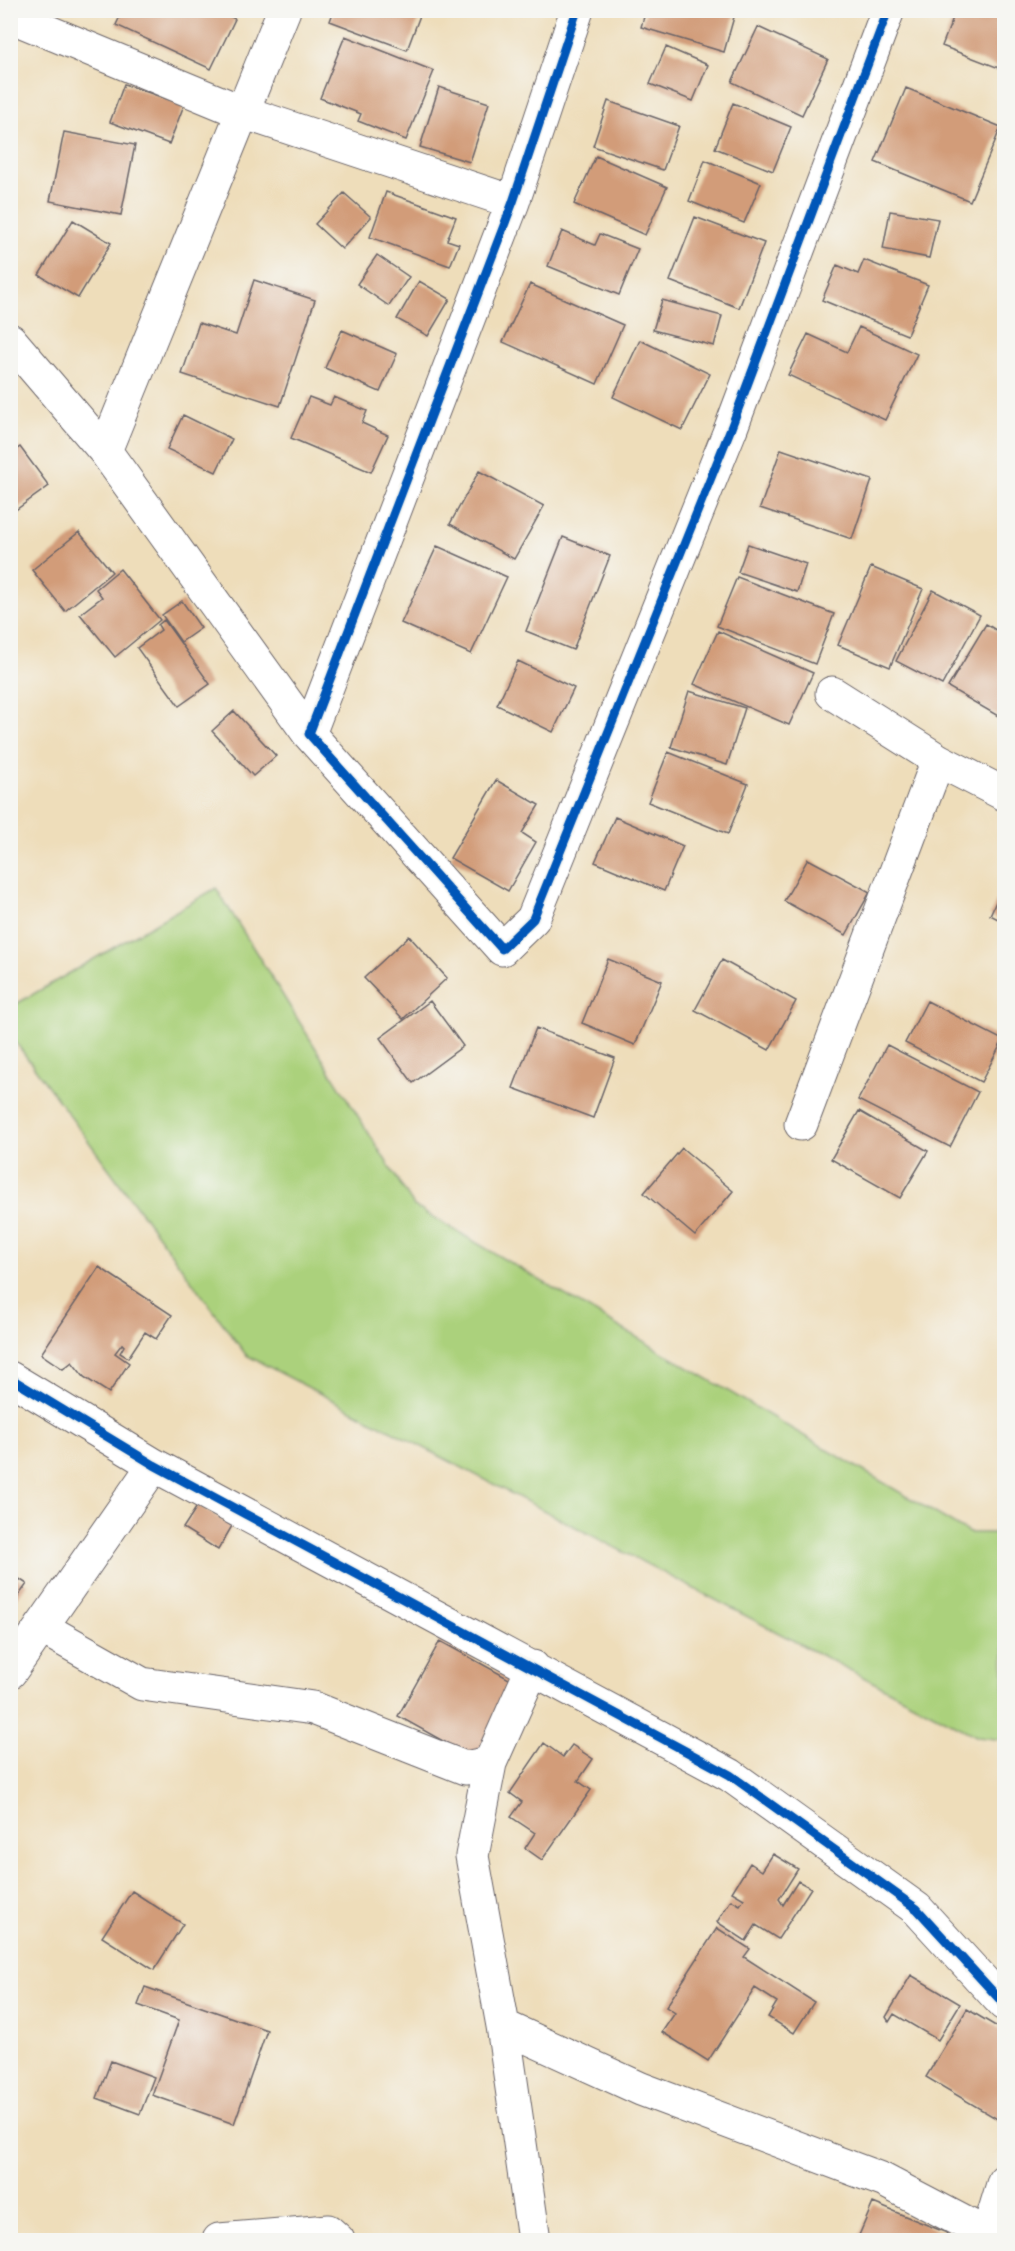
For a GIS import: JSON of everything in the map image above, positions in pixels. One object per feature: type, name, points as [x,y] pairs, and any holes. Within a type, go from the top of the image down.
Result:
[{"type":"street","points":[[105,451],[284,10]]},
{"type":"street","points":[[309,734],[513,202],[578,10]]},
{"type":"street","points":[[10,340],[105,451],[309,734],[502,949],[533,919],[730,428],[888,10]]},
{"type":"street","points":[[10,16],[242,112],[513,202]]},
{"type":"street","points":[[832,693],[938,760],[1005,794]]},
{"type":"street","points":[[801,1124],[938,760]]},
{"type":"street","points":[[10,1378],[154,1465],[533,1667],[739,1781],[917,1909],[1005,2004]]},
{"type":"street","points":[[10,1672],[154,1465]]},
{"type":"street","points":[[41,1627],[142,1684],[313,1708],[465,1768],[490,1763]]},
{"type":"street","points":[[533,1667],[490,1763],[472,1856],[503,2026],[534,2241]]},
{"type":"street","points":[[503,2026],[641,2089],[883,2180],[987,2238],[1005,2181]]},
{"type":"street","points":[[219,2241],[328,2231],[338,2241]]},
{"type":"green space","points":[[216,888],[414,1206],[969,1533],[1004,1533],[1004,1740],[978,1737],[246,1355],[11,1036],[11,1007]]},
{"type":"building","points":[[123,10],[217,10],[235,19],[211,69],[116,25]]},
{"type":"building","points":[[334,10],[422,10],[407,50],[330,21]]},
{"type":"building","points":[[646,10],[736,10],[724,52],[641,27]]},
{"type":"building","points":[[956,10],[1004,10],[1004,70],[942,46]]},
{"type":"building","points":[[758,27],[828,59],[802,115],[732,82]]},
{"type":"building","points":[[345,36],[434,71],[406,140],[358,121],[361,114],[320,98]]},
{"type":"building","points":[[666,47],[708,65],[693,101],[650,84]]},
{"type":"building","points":[[124,84],[184,105],[169,144],[110,122]]},
{"type":"building","points":[[439,87],[489,103],[470,162],[420,147]]},
{"type":"building","points":[[906,88],[1001,127],[970,201],[875,162]]},
{"type":"building","points":[[608,101],[679,126],[663,170],[593,146]]},
{"type":"building","points":[[733,103],[791,127],[773,171],[715,148]]},
{"type":"building","points":[[64,132],[135,145],[121,215],[50,201]]},
{"type":"building","points":[[596,156],[667,187],[645,235],[574,204]]},
{"type":"building","points":[[705,160],[761,183],[744,223],[689,201]]},
{"type":"building","points":[[386,192],[456,217],[447,240],[459,244],[450,266],[370,237]]},
{"type":"building","points":[[344,193],[371,217],[342,249],[315,224]]},
{"type":"building","points":[[890,211],[938,219],[929,258],[883,249]]},
{"type":"building","points":[[695,217],[764,243],[739,308],[670,281]]},
{"type":"building","points":[[73,220],[111,243],[78,298],[39,275]]},
{"type":"building","points":[[562,231],[595,245],[600,234],[638,249],[619,295],[548,266]]},
{"type":"building","points":[[377,255],[409,277],[389,306],[357,284]]},
{"type":"building","points":[[864,260],[928,285],[907,335],[822,300],[837,265],[858,274]]},
{"type":"building","points":[[254,280],[315,300],[280,406],[182,374],[199,323],[236,335]]},
{"type":"building","points":[[419,281],[450,299],[428,336],[397,319]]},
{"type":"building","points":[[530,284],[623,325],[597,384],[503,342]]},
{"type":"building","points":[[662,300],[722,316],[714,346],[653,330]]},
{"type":"building","points":[[859,327],[917,354],[885,420],[788,375],[808,334],[847,352]]},
{"type":"building","points":[[342,330],[397,354],[380,392],[325,368]]},
{"type":"building","points":[[640,340],[710,374],[682,430],[613,397]]},
{"type":"building","points":[[309,397],[330,405],[334,397],[367,411],[362,423],[388,435],[371,472],[291,438]]},
{"type":"building","points":[[183,415],[232,439],[216,472],[167,449]]},
{"type":"building","points":[[20,447],[49,486],[10,514],[10,454]]},
{"type":"building","points":[[781,449],[872,480],[852,539],[760,508]]},
{"type":"building","points":[[479,471],[544,506],[514,559],[450,524]]},
{"type":"building","points":[[79,532],[112,572],[65,611],[32,570]]},
{"type":"building","points":[[563,537],[610,556],[573,650],[526,631]]},
{"type":"building","points":[[748,544],[806,564],[797,592],[738,572]]},
{"type":"building","points":[[437,546],[507,577],[471,654],[401,623]]},
{"type":"building","points":[[871,567],[923,589],[890,667],[838,645]]},
{"type":"building","points":[[120,569],[160,620],[115,657],[80,614],[102,597],[96,589]]},
{"type":"building","points":[[737,577],[834,614],[815,664],[717,626]]},
{"type":"building","points":[[933,590],[980,615],[942,685],[896,661]]},
{"type":"building","points":[[182,601],[201,628],[181,642],[162,615]]},
{"type":"building","points":[[164,620],[210,684],[179,706],[137,648],[161,630],[158,625]]},
{"type":"building","points":[[986,624],[1004,635],[1004,705],[998,716],[948,687]]},
{"type":"building","points":[[718,631],[813,673],[789,725],[694,684]]},
{"type":"building","points":[[518,661],[574,688],[553,732],[497,705]]},
{"type":"building","points":[[689,691],[745,708],[727,765],[671,747]]},
{"type":"building","points":[[234,711],[276,756],[253,776],[212,731]]},
{"type":"building","points":[[668,752],[748,784],[728,834],[648,802]]},
{"type":"building","points":[[496,780],[539,805],[522,833],[536,842],[508,891],[450,858]]},
{"type":"building","points":[[615,817],[683,846],[664,891],[595,862]]},
{"type":"building","points":[[808,859],[870,892],[846,935],[784,901]]},
{"type":"building","points":[[1004,884],[1004,922],[990,915]]},
{"type":"building","points":[[409,936],[447,978],[403,1019],[364,978]]},
{"type":"building","points":[[608,959],[662,981],[635,1045],[582,1023]]},
{"type":"building","points":[[722,960],[796,1001],[769,1050],[695,1010]]},
{"type":"building","points":[[430,1001],[463,1046],[413,1083],[380,1038]]},
{"type":"building","points":[[927,1001],[1003,1040],[981,1082],[905,1043]]},
{"type":"building","points":[[536,1028],[615,1058],[593,1118],[513,1088]]},
{"type":"building","points":[[887,1045],[978,1092],[950,1147],[858,1100]]},
{"type":"building","points":[[859,1111],[928,1151],[900,1198],[831,1159]]},
{"type":"building","points":[[682,1148],[733,1191],[695,1236],[644,1193]]},
{"type":"building","points":[[99,1267],[172,1315],[156,1339],[145,1332],[128,1358],[120,1353],[124,1346],[122,1344],[115,1353],[129,1363],[109,1393],[84,1377],[72,1362],[63,1369],[41,1354]]},
{"type":"building","points":[[198,1505],[232,1526],[218,1550],[183,1528]]},
{"type":"building","points":[[10,1573],[27,1584],[10,1608]]},
{"type":"building","points":[[440,1641],[520,1685],[477,1760],[398,1716]]},
{"type":"building","points":[[544,1743],[563,1757],[572,1745],[593,1759],[578,1781],[591,1790],[542,1860],[525,1848],[535,1833],[511,1817],[522,1802],[510,1793]]},
{"type":"building","points":[[773,1854],[798,1869],[779,1899],[783,1905],[798,1881],[811,1888],[778,1939],[756,1925],[746,1941],[717,1922],[731,1900],[740,1905],[744,1899],[732,1892],[750,1863],[762,1871]]},
{"type":"building","points":[[132,1891],[183,1924],[154,1970],[102,1937]]},
{"type":"building","points":[[717,1928],[750,1949],[744,1957],[814,2002],[794,2033],[768,2017],[777,2002],[755,1988],[708,2061],[662,2032],[675,2013],[666,2007]]},
{"type":"building","points":[[911,1975],[960,2004],[938,2040],[894,2014],[889,2022],[886,2017]]},
{"type":"building","points":[[145,1987],[267,2030],[234,2124],[152,2095],[179,2020],[138,2005]]},
{"type":"building","points":[[967,2009],[1004,2031],[1004,2123],[926,2077]]},
{"type":"building","points":[[111,2061],[154,2077],[140,2114],[97,2098]]},
{"type":"building","points":[[873,2203],[947,2233],[944,2240],[857,2240]]},
{"type":"cycle path","points":[[577,10],[513,202],[309,734],[502,949],[533,919],[731,428],[888,10]]},
{"type":"cycle path","points":[[10,1378],[154,1465],[730,1775],[917,1909],[1004,2004]]}]
